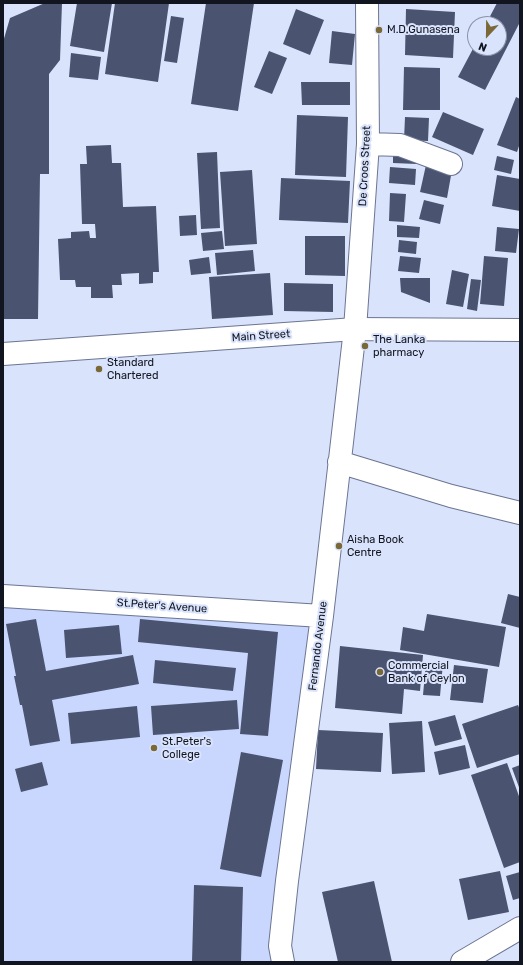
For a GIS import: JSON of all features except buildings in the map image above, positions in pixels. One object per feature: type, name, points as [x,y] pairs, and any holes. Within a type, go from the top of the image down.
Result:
[{"type":"street","name":"De Croos Street","points":[[355,329],[368,144],[367,3]]},
{"type":"street","points":[[368,144],[400,146],[451,164]]},
{"type":"street","name":"Main Street","points":[[3,354],[355,329],[520,330]]},
{"type":"street","name":"Fernando Avenue","points":[[283,962],[280,946],[287,881],[322,616],[355,329]]},
{"type":"street","points":[[339,462],[451,496],[520,513]]},
{"type":"street","name":"St.Peter's Avenue","points":[[3,596],[322,616]]},
{"type":"street","points":[[462,962],[520,928]]},
{"type":"shaded area","name":"St.Peter's College","points":[[3,596],[322,616],[283,962],[3,962]]},
{"type":"place","name":"M.D.Gunasena","points":[[379,30]]},
{"type":"place","name":"The Lanka pharmacy","points":[[365,346]]},
{"type":"place","name":"Standard Chartered","points":[[99,369]]},
{"type":"place","name":"Aisha Book Centre","points":[[339,546]]},
{"type":"place","name":"Commercial Bank of Ceylon","points":[[380,672]]},
{"type":"place","name":"St.Peter's College","points":[[154,748]]}]
